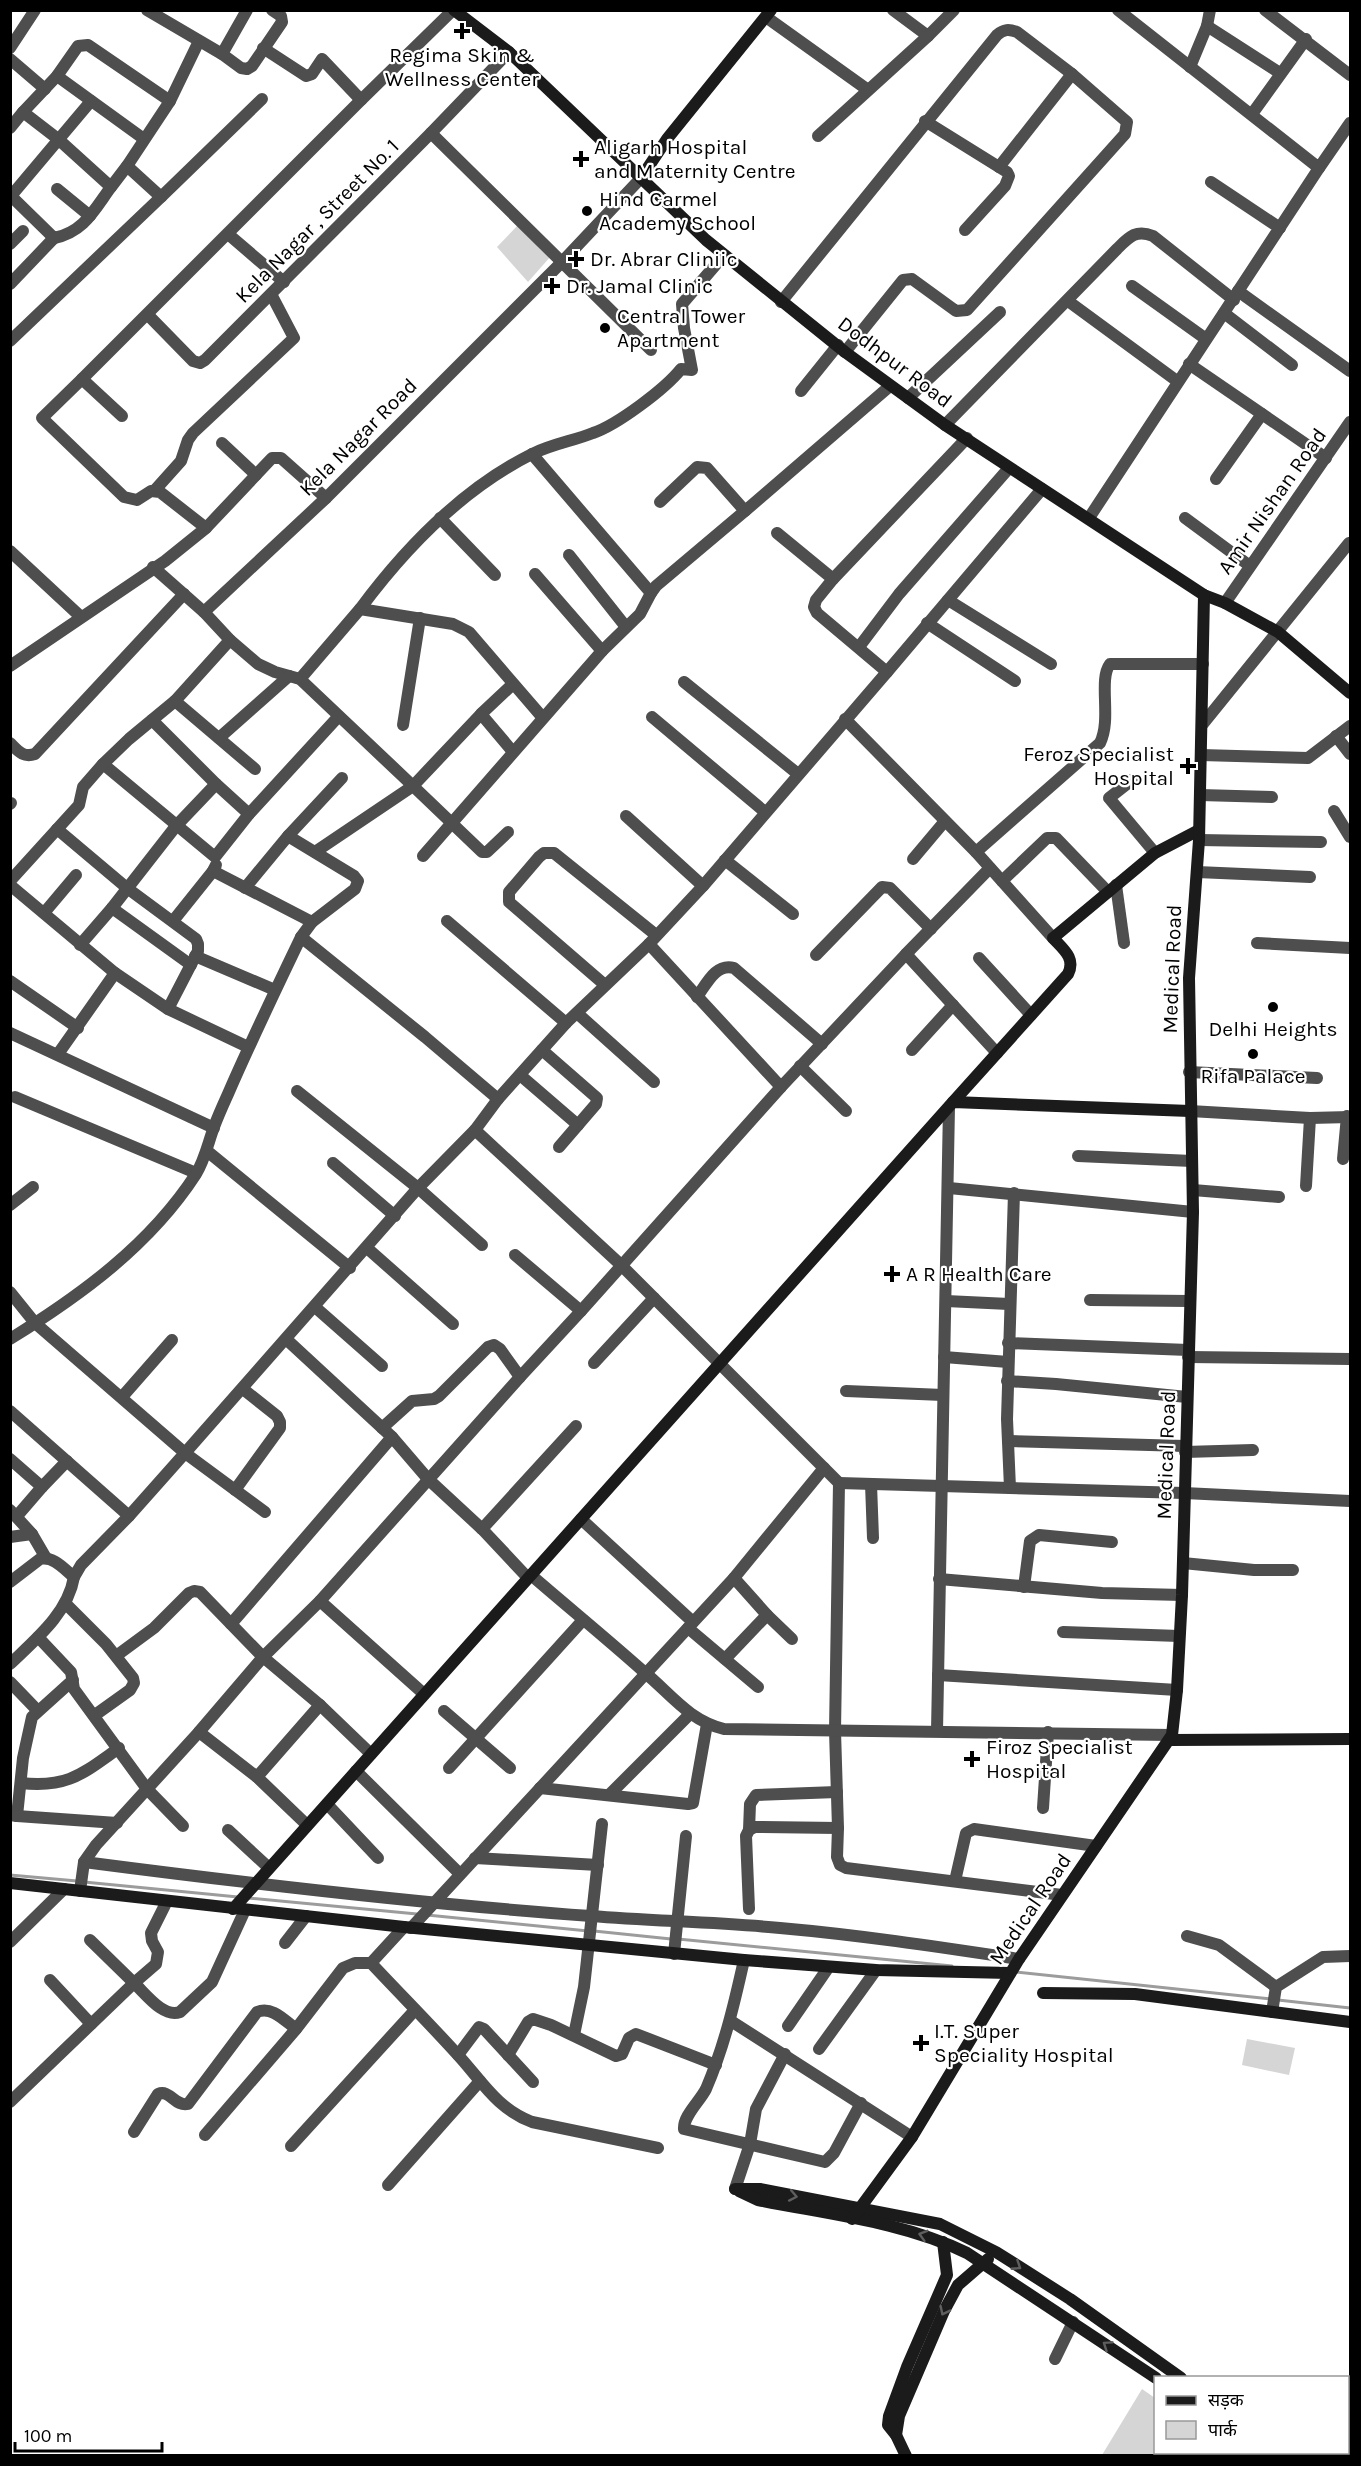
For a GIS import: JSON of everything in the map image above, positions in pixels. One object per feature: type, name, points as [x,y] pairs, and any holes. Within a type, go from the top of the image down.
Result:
[{"type":"street","points":[[10,48],[35,10]]},
{"type":"street","points":[[147,10],[222,54],[241,68],[247,69],[283,19],[272,10]]},
{"type":"street","points":[[222,54],[247,10]]},
{"type":"street","points":[[271,294],[294,338],[194,433],[188,440],[181,460],[155,490],[137,500],[124,497],[42,418],[148,315],[361,99],[454,10]]},
{"type":"street","name":"Dodhpur Road","points":[[454,10],[509,52],[724,255],[890,386],[1009,468],[1204,595],[1225,603],[1278,633],[1350,693]]},
{"type":"street","points":[[893,10],[928,36]]},
{"type":"street","points":[[818,136],[954,10]]},
{"type":"street","points":[[1118,10],[1319,168]]},
{"type":"street","points":[[1190,67],[1207,26],[1210,10]]},
{"type":"street","points":[[1265,10],[1306,39],[1350,75]]},
{"type":"street","points":[[641,178],[667,139],[768,14],[868,90]]},
{"type":"street","points":[[1207,26],[1281,73]]},
{"type":"street","points":[[781,302],[925,121],[1003,30],[1009,29],[1017,32],[1072,74],[1127,122],[1125,134],[967,310],[956,311],[912,279],[903,280],[801,391]]},
{"type":"street","points":[[1252,114],[1306,39]]},
{"type":"street","points":[[10,284],[54,238],[69,235],[90,216],[127,166],[170,101],[199,40]]},
{"type":"street","points":[[10,128],[57,76],[78,46],[88,45],[170,101]]},
{"type":"street","points":[[263,48],[306,76],[312,74],[322,59],[361,99]]},
{"type":"street","name":"Kela Nagar , Street No. 1","points":[[148,315],[193,360],[200,363],[205,360],[431,134],[509,52]]},
{"type":"street","points":[[10,59],[45,89]]},
{"type":"street","points":[[999,167],[1072,74]]},
{"type":"street","points":[[57,76],[144,139]]},
{"type":"street","points":[[10,341],[262,99]]},
{"type":"street","points":[[54,238],[11,195],[91,101]]},
{"type":"street","points":[[23,112],[58,139],[111,187]]},
{"type":"street","points":[[925,121],[999,167],[1009,176],[1005,186],[965,230]]},
{"type":"street","points":[[1089,518],[1177,381],[1350,123]]},
{"type":"street","points":[[431,134],[651,350]]},
{"type":"street","points":[[127,166],[161,197]]},
{"type":"street","name":"Kela Nagar Road","points":[[204,612],[326,498],[561,263],[641,178]]},
{"type":"street","points":[[1211,182],[1280,228]]},
{"type":"street","points":[[57,189],[90,216]]},
{"type":"street","points":[[10,244],[23,231]]},
{"type":"street","points":[[945,425],[1117,249],[1132,235],[1139,232],[1153,236],[1236,296],[1350,371]]},
{"type":"street","points":[[228,234],[284,282]]},
{"type":"street","points":[[219,738],[295,677],[360,609],[389,569],[440,518],[491,480],[532,454],[594,433],[617,421],[673,379],[681,369],[692,370],[682,304],[724,255]]},
{"type":"street","points":[[1132,286],[1206,339]]},
{"type":"street","points":[[1068,301],[1177,381]]},
{"type":"street","points":[[908,398],[1000,312]]},
{"type":"street","points":[[1224,313],[1292,365]]},
{"type":"street","points":[[1189,364],[1326,458]]},
{"type":"street","points":[[82,379],[123,416]]},
{"type":"street","points":[[423,856],[602,651],[640,614],[651,593],[890,386]]},
{"type":"street","points":[[1216,479],[1262,414]]},
{"type":"street","name":"Amir Nishan Road","points":[[1225,603],[1350,422]]},
{"type":"street","points":[[887,672],[817,613],[814,607],[816,600],[833,579],[967,438]]},
{"type":"street","points":[[222,443],[256,475]]},
{"type":"street","points":[[532,454],[651,593]]},
{"type":"street","points":[[14,660],[181,550],[206,528],[272,458],[281,458],[326,498]]},
{"type":"street","points":[[660,502],[697,467],[702,466],[707,468],[745,511]]},
{"type":"street","points":[[859,647],[899,594],[1009,468]]},
{"type":"street","points":[[10,1664],[38,1637],[65,1603],[81,1565],[129,1516],[243,1389],[418,1188],[474,1130],[498,1099],[566,1023],[652,940],[703,886],[1042,489]]},
{"type":"street","points":[[155,490],[206,528]]},
{"type":"street","points":[[440,518],[495,575]]},
{"type":"street","points":[[1185,518],[1250,566]]},
{"type":"street","points":[[777,533],[833,579]]},
{"type":"street","points":[[1202,725],[1349,543]]},
{"type":"street","points":[[10,551],[81,617]]},
{"type":"street","points":[[569,555],[626,627]]},
{"type":"street","points":[[153,567],[258,664],[275,672],[295,677],[485,853],[508,832]]},
{"type":"street","points":[[535,574],[602,651]]},
{"type":"street","points":[[10,743],[21,754],[28,756],[35,754],[184,594]]},
{"type":"street","name":"Medical Road","points":[[855,2214],[912,2136],[1019,1959],[1171,1737],[1177,1690],[1183,1563],[1193,1212],[1189,978],[1199,835],[1204,595]]},
{"type":"street","points":[[948,600],[1051,664]]},
{"type":"street","points":[[360,609],[453,624],[469,632],[543,717]]},
{"type":"street","points":[[403,725],[420,618]]},
{"type":"street","points":[[927,623],[1015,681]]},
{"type":"street","points":[[230,640],[175,701],[103,764],[84,787],[79,805],[10,883],[115,973],[168,1009],[248,1047]]},
{"type":"street","points":[[976,852],[1100,743],[1107,723],[1106,675],[1110,664],[1203,664]]},
{"type":"street","points":[[684,682],[798,774]]},
{"type":"street","points":[[315,852],[413,786],[481,714],[513,684]]},
{"type":"street","points":[[175,701],[255,769]]},
{"type":"street","points":[[481,714],[513,752]]},
{"type":"street","points":[[215,857],[249,814],[338,717]]},
{"type":"street","points":[[652,717],[765,812]]},
{"type":"street","points":[[90,1940],[165,2012],[173,2014],[180,2012],[212,1982],[248,1890],[1068,974],[1072,967],[1070,957],[976,852],[845,719]]},
{"type":"street","points":[[152,720],[249,814]]},
{"type":"street","points":[[1201,755],[1308,758],[1350,726]]},
{"type":"street","points":[[1336,736],[1350,754]]},
{"type":"street","points":[[103,764],[215,857],[216,863],[213,871],[173,921]]},
{"type":"street","points":[[245,888],[288,836],[342,778]]},
{"type":"street","points":[[1132,780],[1109,798],[1155,853]]},
{"type":"street","points":[[80,945],[176,826],[216,784]]},
{"type":"street","points":[[1200,795],[1272,796]]},
{"type":"street","points":[[1334,811],[1350,837]]},
{"type":"street","points":[[626,816],[703,886]]},
{"type":"street","points":[[913,859],[945,821]]},
{"type":"street","points":[[57,829],[128,888],[196,939],[198,944],[193,960],[168,1009]]},
{"type":"street","points":[[1053,938],[1155,853],[1199,835],[1321,842]]},
{"type":"street","points":[[10,1339],[97,1280],[133,1249],[165,1215],[196,1173],[207,1151],[214,1128],[248,1047],[301,937],[312,922],[355,889],[358,881],[354,876],[288,836]]},
{"type":"street","points":[[1002,881],[1047,838],[1056,838],[1112,888],[1124,943]]},
{"type":"street","points":[[605,985],[509,902],[509,891],[544,853],[554,853],[652,940],[697,997],[781,1087]]},
{"type":"street","points":[[725,860],[793,914]]},
{"type":"street","points":[[10,1942],[64,1889],[82,1877],[96,1845],[199,1732],[263,1657],[320,1601],[800,1066],[990,868]]},
{"type":"street","points":[[213,871],[312,922]]},
{"type":"street","points":[[1197,872],[1310,877]]},
{"type":"street","points":[[44,913],[76,875]]},
{"type":"street","points":[[816,955],[882,887],[890,888],[931,929]]},
{"type":"street","points":[[112,908],[193,960],[275,990]]},
{"type":"street","points":[[447,921],[566,1023]]},
{"type":"street","points":[[301,937],[408,1022],[498,1099]]},
{"type":"street","points":[[1257,943],[1350,948]]},
{"type":"street","points":[[906,954],[998,1053]]},
{"type":"street","points":[[979,958],[1031,1015]]},
{"type":"street","points":[[697,997],[719,968],[726,966],[734,968],[822,1044]]},
{"type":"street","points":[[58,1054],[115,973]]},
{"type":"street","points":[[10,981],[78,1028]]},
{"type":"street","points":[[912,1050],[953,1005]]},
{"type":"street","points":[[577,1013],[654,1082]]},
{"type":"street","points":[[10,1033],[214,1128]]},
{"type":"street","points":[[542,1050],[597,1098],[596,1104],[559,1147]]},
{"type":"street","points":[[800,1066],[846,1111]]},
{"type":"street","points":[[1189,1072],[1317,1078]]},
{"type":"street","points":[[520,1075],[578,1125]]},
{"type":"street","points":[[297,1090],[418,1188],[482,1245]]},
{"type":"street","points":[[15,1097],[196,1173]]},
{"type":"street","points":[[951,1105],[1190,1111],[1310,1118],[1348,1116],[1343,1159]]},
{"type":"street","points":[[937,1731],[951,1105]]},
{"type":"street","points":[[1306,1186],[1310,1118]]},
{"type":"street","points":[[474,1130],[621,1265],[839,1483],[1184,1493],[1350,1501]]},
{"type":"street","points":[[207,1151],[350,1268]]},
{"type":"street","points":[[1078,1156],[1192,1161]]},
{"type":"street","points":[[333,1162],[395,1216]]},
{"type":"street","points":[[10,1205],[33,1187]]},
{"type":"street","points":[[949,1188],[1193,1212]]},
{"type":"street","points":[[1193,1190],[1279,1197]]},
{"type":"street","points":[[1010,1488],[1007,1381],[1014,1193]]},
{"type":"street","points":[[367,1248],[453,1324]]},
{"type":"street","points":[[515,1255],[581,1311]]},
{"type":"street","points":[[10,1292],[36,1323],[185,1453],[265,1512]]},
{"type":"street","points":[[594,1363],[654,1298]]},
{"type":"street","points":[[1090,1300],[1190,1301]]},
{"type":"street","points":[[946,1301],[1009,1304]]},
{"type":"street","points":[[315,1307],[382,1366]]},
{"type":"street","points":[[286,1339],[392,1437],[428,1479],[529,1576],[646,1673],[690,1714],[706,1724],[724,1729],[1048,1732],[1350,1740]]},
{"type":"street","points":[[122,1397],[172,1340]]},
{"type":"street","points":[[1008,1343],[1188,1354],[1350,1359]]},
{"type":"street","points":[[382,1428],[412,1401],[434,1399],[439,1396],[488,1347],[494,1345],[500,1349],[520,1377]]},
{"type":"street","points":[[944,1357],[1008,1362]]},
{"type":"street","points":[[1007,1381],[1187,1397]]},
{"type":"street","points":[[235,1490],[280,1428],[277,1416],[243,1389]]},
{"type":"street","points":[[846,1390],[943,1395]]},
{"type":"street","points":[[10,1411],[129,1516]]},
{"type":"street","points":[[482,1529],[576,1426]]},
{"type":"street","points":[[231,1624],[392,1437]]},
{"type":"street","points":[[1008,1441],[1253,1450]]},
{"type":"street","points":[[10,1459],[42,1487]]},
{"type":"street","points":[[46,1558],[32,1534],[14,1513],[67,1461]]},
{"type":"street","points":[[205,2134],[296,2029],[343,1968],[355,1963],[370,1963],[428,1910],[734,1578],[824,1468]]},
{"type":"street","points":[[839,1483],[835,1731],[837,1857],[840,1864],[846,1868],[1062,1895]]},
{"type":"street","points":[[871,1484],[873,1538]]},
{"type":"street","points":[[581,1519],[725,1659],[758,1687]]},
{"type":"street","points":[[10,1537],[32,1534]]},
{"type":"street","points":[[1024,1587],[1030,1541],[1034,1537],[1068,1537],[1112,1542]]},
{"type":"street","points":[[10,1582],[40,1559],[46,1558],[51,1559],[74,1577]]},
{"type":"street","points":[[1183,1563],[1254,1570],[1293,1570]]},
{"type":"street","points":[[734,1578],[792,1639]]},
{"type":"street","points":[[939,1579],[1102,1593],[1182,1595]]},
{"type":"street","points":[[116,1656],[154,1628],[194,1591],[200,1592],[263,1657],[320,1705],[371,1754]]},
{"type":"street","points":[[320,1601],[424,1694]]},
{"type":"street","points":[[65,1603],[116,1656],[133,1678],[133,1687],[95,1715]]},
{"type":"street","points":[[725,1659],[767,1615]]},
{"type":"street","points":[[449,1768],[583,1620]]},
{"type":"street","points":[[1064,1632],[1179,1636]]},
{"type":"street","points":[[38,1637],[71,1672],[74,1689],[119,1748],[147,1790],[183,1826]]},
{"type":"street","points":[[938,1675],[1177,1690]]},
{"type":"street","points":[[73,1680],[37,1710],[28,1726],[21,1783],[14,1816],[117,1822]]},
{"type":"street","points":[[10,1683],[37,1710]]},
{"type":"street","points":[[257,1777],[320,1705]]},
{"type":"street","points":[[444,1711],[510,1768]]},
{"type":"street","points":[[609,1795],[690,1714]]},
{"type":"street","points":[[540,1788],[693,1803],[706,1724]]},
{"type":"street","points":[[199,1732],[257,1777],[308,1825]]},
{"type":"street","points":[[1043,1808],[1048,1732]]},
{"type":"street","points":[[21,1783],[59,1784],[87,1771],[119,1748]]},
{"type":"street","points":[[356,1771],[460,1874]]},
{"type":"street","points":[[749,1909],[746,1836],[749,1830],[750,1804],[756,1795],[837,1792]]},
{"type":"street","points":[[327,1804],[378,1858]]},
{"type":"street","points":[[574,2035],[583,1997],[602,1824]]},
{"type":"street","points":[[749,1830],[755,1827],[838,1828]]},
{"type":"street","points":[[955,1881],[966,1833],[974,1829],[1096,1846]]},
{"type":"street","points":[[228,1830],[269,1868]]},
{"type":"street","points":[[674,1954],[686,1836]]},
{"type":"street","points":[[476,1858],[598,1865]]},
{"type":"street","points":[[82,1877],[248,1890],[428,1910],[592,1916],[677,1930],[802,1930],[913,1943],[1019,1959]]},
{"type":"street","points":[[82,1877],[167,1901],[589,1946],[828,1968],[1010,1973]]},
{"type":"street","points":[[10,1883],[64,1889]]},
{"type":"street","points":[[10,2102],[156,1964],[158,1958],[151,1933],[167,1901]]},
{"type":"street","points":[[285,1943],[306,1916]]},
{"type":"street","points":[[1187,1936],[1219,1944],[1276,1987]]},
{"type":"street","points":[[1272,2012],[1276,1987],[1323,1957],[1350,1956]]},
{"type":"street","points":[[744,1960],[731,2021],[716,2065],[703,2095],[684,2123],[684,2129],[825,2162],[834,2153],[861,2103]]},
{"type":"street","points":[[370,1963],[458,2055],[501,2105],[514,2115],[532,2122],[658,2148]]},
{"type":"street","points":[[788,2026],[828,1968]]},
{"type":"street","points":[[819,2049],[876,1970]]},
{"type":"street","points":[[50,1980],[91,2024]]},
{"type":"street","points":[[1043,1993],[1135,1994],[1350,2022]]},
{"type":"street","points":[[134,2132],[161,2092],[166,2093],[179,2104],[188,2104],[257,2012],[264,2009],[271,2010],[296,2029]]},
{"type":"street","points":[[291,2146],[415,2010]]},
{"type":"street","points":[[508,2055],[532,2019],[552,2025],[619,2056],[632,2035],[641,2035],[716,2065]]},
{"type":"street","points":[[731,2021],[912,2136]]},
{"type":"street","points":[[458,2055],[479,2027],[484,2029],[533,2082]]},
{"type":"street","points":[[785,2054],[756,2109],[750,2144],[735,2189],[760,2189],[855,2214],[943,2242],[983,2263],[1154,2377]]},
{"type":"street","points":[[388,2185],[480,2081]]},
{"type":"street","points":[[855,2214],[940,2224],[996,2252],[1070,2300],[1177,2376]]},
{"type":"street","points":[[906,2456],[896,2434],[888,2425],[889,2416],[907,2367],[947,2276],[943,2242]]},
{"type":"street","points":[[896,2434],[898,2416],[944,2311],[958,2285],[996,2252]]},
{"type":"street","points":[[1054,2359],[1073,2322]]},
{"type":"green space","points":[[519,224],[551,256],[528,282],[497,247]]},
{"type":"green space","points":[[1247,2039],[1295,2048],[1289,2075],[1242,2065]]},
{"type":"green space","points":[[1142,2389],[1154,2397],[1154,2454],[1244,2455],[1102,2455]]},
{"type":"waterway","points":[[10,1875],[77,1881]]},
{"type":"waterway","points":[[84,1882],[238,1897]]},
{"type":"waterway","points":[[248,1898],[417,1914]]},
{"type":"waterway","points":[[427,1915],[588,1931]]},
{"type":"waterway","points":[[594,1931],[671,1939]]},
{"type":"waterway","points":[[678,1939],[952,1966]]},
{"type":"waterway","points":[[1015,1972],[1271,1999]]},
{"type":"waterway","points":[[1278,2000],[1350,2008]]},
{"type":"place","name":"Regima Skin & Wellness Center","points":[[462,31]]},
{"type":"place","name":"Aligarh Hospital and Maternity Centre","points":[[581,159]]},
{"type":"place","name":"Hind Carmel Academy School","points":[[587,211]]},
{"type":"place","name":"Dr. Abrar Cliniic","points":[[576,259]]},
{"type":"place","name":"Dr. Jamal Clinic","points":[[552,286]]},
{"type":"place","name":"Central Tower Apartment","points":[[605,328]]},
{"type":"place","name":"Feroz Specialist Hospital","points":[[1188,766]]},
{"type":"place","name":"Delhi Heights","points":[[1273,1007]]},
{"type":"place","name":"Rifa Palace","points":[[1253,1054]]},
{"type":"place","name":"A R Health Care","points":[[892,1274]]},
{"type":"place","name":"Firoz Specialist Hospital","points":[[972,1759]]},
{"type":"place","name":"I.T. Super Speciality Hospital","points":[[921,2043]]}]
